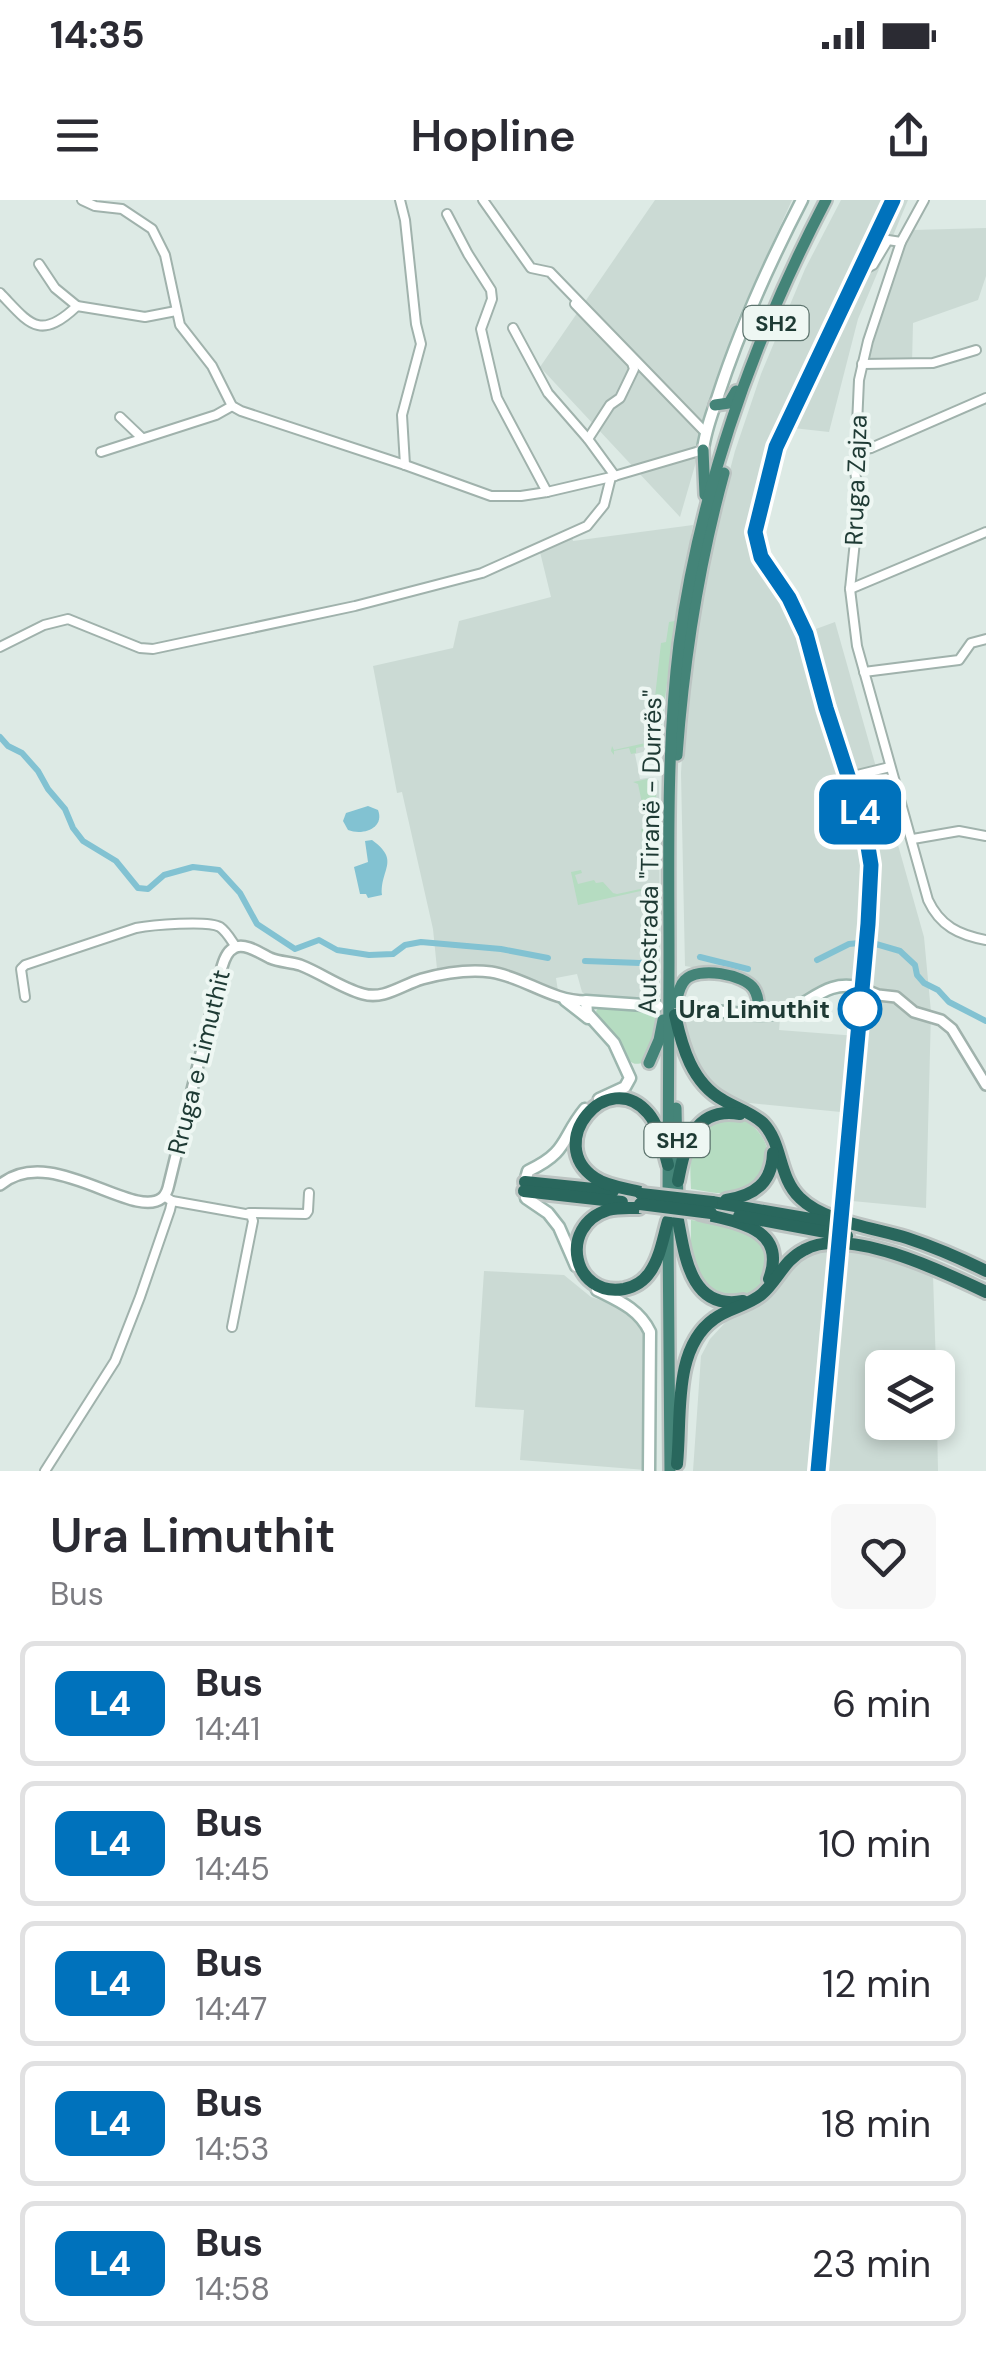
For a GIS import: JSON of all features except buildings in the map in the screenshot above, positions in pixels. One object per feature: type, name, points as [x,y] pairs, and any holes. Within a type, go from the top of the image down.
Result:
[{"type":"highway","name":"Autostrada \"Tiranë - Durrës\"","points":[[676,1209],[668,1165],[668,793],[672,709],[684,616],[705,514],[731,423],[765,330],[826,200]]},
{"type":"highway","name":"Autostrada \"Tiranë - Durrës\"","points":[[675,1469],[678,753],[686,670],[704,558],[726,467],[758,368],[834,200]]},
{"type":"highway","points":[[715,405],[732,399],[756,337],[765,330]]},
{"type":"highway","points":[[703,450],[705,514]]},
{"type":"highway","points":[[649,1063],[661,1032],[669,966]]},
{"type":"highway","points":[[758,1014],[757,995],[750,984],[710,973],[686,978],[680,987],[679,1009],[684,1050],[702,1082],[715,1095],[767,1128],[786,1179],[807,1204],[830,1216],[884,1231],[962,1270],[986,1290]]},
{"type":"highway","points":[[668,1165],[656,1128],[637,1104],[613,1099],[586,1114],[576,1137],[582,1164],[600,1181],[640,1199],[676,1209],[712,1208],[848,1236],[944,1262]]},
{"type":"highway","points":[[678,1181],[685,1148],[699,1124],[716,1113],[735,1112],[762,1126],[773,1157],[764,1184],[752,1194],[712,1208]]},
{"type":"highway","points":[[524,1186],[640,1199]]},
{"type":"highway","points":[[640,1199],[604,1212],[583,1228],[577,1258],[593,1282],[614,1290],[642,1281],[655,1262],[676,1209]]},
{"type":"highway","points":[[676,1209],[688,1268],[700,1289],[731,1303],[756,1296],[772,1273],[773,1256],[768,1244],[761,1233],[712,1208]]},
{"type":"highway","points":[[675,1469],[683,1374],[692,1346],[713,1320],[764,1293],[794,1256],[816,1244],[841,1241],[944,1262]]},
{"type":"highway","points":[[962,1270],[986,1273]]},
{"type":"main road","points":[[703,450],[739,336],[802,200]]},
{"type":"main road","points":[[842,1206],[872,877],[870,856],[806,634],[789,598],[761,557],[755,532],[776,447],[893,200]]},
{"type":"main road","points":[[679,1009],[784,1012],[831,987],[862,988]]},
{"type":"main road","points":[[565,1000],[596,1024]]},
{"type":"main road","points":[[596,1024],[593,1012],[602,1001]]},
{"type":"main road","points":[[649,1063],[635,1066],[622,1058],[587,1013],[586,1002],[658,1006]]},
{"type":"main road","points":[[618,1051],[630,1078],[625,1086]]},
{"type":"main road","points":[[649,1063],[638,1077],[587,1107],[560,1150],[528,1171],[524,1186],[529,1202],[548,1213],[559,1226],[586,1282],[632,1308],[647,1326],[649,1471]]},
{"type":"main road","points":[[818,1471],[839,1249]]},
{"type":"street","points":[[82,200],[95,206],[116,204],[144,222],[157,236],[166,255],[176,311],[186,335],[212,366],[232,406],[491,496],[547,492],[703,450]]},
{"type":"street","points":[[400,200],[421,344],[403,409],[405,465]]},
{"type":"street","points":[[483,200],[532,268],[550,272],[706,432]]},
{"type":"street","name":"Rruga Zajza","points":[[924,200],[901,242],[862,364],[855,450],[859,503],[850,589],[853,626],[928,900],[936,916],[959,933],[986,940]]},
{"type":"street","points":[[447,214],[492,290],[481,329],[498,398],[547,492]]},
{"type":"street","points":[[862,266],[873,265],[888,240],[901,242]]},
{"type":"street","points":[[39,264],[55,288],[77,306],[140,317],[176,311]]},
{"type":"street","points":[[562,290],[634,369],[620,398],[610,405],[588,440]]},
{"type":"street","points":[[0,293],[26,321],[37,325],[56,322],[77,306]]},
{"type":"street","points":[[514,328],[548,393],[613,476]]},
{"type":"street","points":[[862,364],[932,363],[976,350]]},
{"type":"street","points":[[855,450],[870,448],[986,398]]},
{"type":"street","points":[[100,452],[216,415],[232,406]]},
{"type":"street","points":[[120,418],[142,439]]},
{"type":"street","points":[[0,647],[44,625],[68,619],[140,648],[153,649],[354,606],[482,573],[587,526],[604,506],[613,476]]},
{"type":"street","points":[[850,589],[986,532]]},
{"type":"street","points":[[864,672],[959,660],[971,643],[986,640]]},
{"type":"street","points":[[849,778],[890,767]]},
{"type":"street","points":[[912,839],[959,831],[986,836]]},
{"type":"street","points":[[26,997],[20,969],[24,965],[136,928],[214,924],[224,930],[236,947]]},
{"type":"street","name":"Rruga e Limuthit","points":[[168,1199],[222,967],[229,951],[236,947],[299,965],[370,996],[434,976],[482,971],[512,976],[565,1000],[586,1002]]},
{"type":"street","points":[[862,988],[896,997],[921,1015],[949,1025],[986,1085]]},
{"type":"street","points":[[0,1185],[21,1174],[47,1172],[144,1202],[168,1199],[249,1213],[306,1214],[309,1193]]},
{"type":"street","points":[[45,1471],[115,1361],[140,1296],[168,1199]]},
{"type":"street","points":[[232,1328],[252,1221],[249,1213]]},
{"type":"shaded area","points":[[655,200],[792,200],[737,321],[680,517],[540,367]]},
{"type":"shaded area","points":[[841,200],[908,200],[858,319],[829,432],[784,427],[755,537],[805,633],[835,622],[924,937],[931,1012],[926,1208],[852,1201],[850,1209],[843,1206],[851,1113],[740,1102],[705,1079],[684,1034],[685,1012],[780,1019],[779,1030],[857,1036],[861,988],[855,978],[824,984],[794,1005],[770,1010],[758,990],[715,971],[685,966],[681,773],[686,693],[715,526],[735,451],[761,374],[805,269]]},
{"type":"shaded area","points":[[986,228],[986,276],[978,300],[913,323],[912,363],[862,364],[894,266],[913,230]]},
{"type":"shaded area","points":[[693,525],[675,621],[659,748],[635,754],[640,779],[653,777],[659,781],[660,1001],[586,996],[577,974],[556,978],[558,991],[498,968],[461,965],[437,969],[433,929],[402,792],[397,793],[373,666],[453,648],[459,621],[551,597],[540,552],[572,537],[573,541]]},
{"type":"shaded area","points":[[834,1248],[890,1260],[933,1275],[935,1350],[865,1350],[865,1440],[937,1440],[938,1471],[693,1471],[701,1356],[710,1339],[734,1313],[812,1252]]},
{"type":"shaded area","points":[[484,1271],[564,1275],[591,1297],[622,1307],[641,1325],[645,1343],[646,1470],[520,1460],[524,1410],[475,1407]]},
{"type":"green space","points":[[675,621],[659,744],[636,748],[636,753],[631,754],[629,748],[614,751],[614,755],[612,746],[614,750],[650,742],[661,643],[666,642],[669,622]]},
{"type":"green space","points":[[647,779],[656,787],[657,846],[650,851],[645,849],[641,829],[647,827],[638,784],[633,782]]},
{"type":"green space","points":[[581,870],[575,875],[578,884],[603,882],[617,894],[645,890],[578,905],[571,872]]},
{"type":"green space","points":[[600,1006],[660,1010],[657,1035],[644,1063],[632,1063],[619,1051],[598,1016]]},
{"type":"green space","points":[[740,1118],[761,1135],[766,1146],[767,1168],[761,1178],[733,1193],[691,1189],[692,1150],[699,1132],[717,1119]]},
{"type":"green space","points":[[691,1220],[730,1224],[758,1236],[768,1253],[762,1283],[748,1294],[731,1297],[706,1288],[693,1259]]},
{"type":"water","points":[[368,806],[378,810],[376,826],[366,831],[348,830],[343,821],[346,813]]},
{"type":"water","points":[[372,840],[386,854],[387,866],[382,895],[368,898],[360,894],[354,867],[368,862],[365,841]]},
{"type":"waterway","points":[[0,737],[38,771],[83,841],[116,861],[138,888],[148,889],[164,875],[193,867],[219,870],[240,893],[257,924],[295,949],[319,940],[337,950],[393,954],[405,945],[421,942],[501,949],[548,958]]},
{"type":"waterway","points":[[817,960],[849,944],[869,942],[900,951],[915,965],[924,983],[949,1002],[986,1021]]},
{"type":"waterway","points":[[700,957],[748,969]]},
{"type":"waterway","points":[[585,961],[654,961]]},
{"type":"bus line","name":"L4","points":[[818,1471],[872,877],[865,828],[806,634],[789,598],[761,557],[755,532],[776,447],[893,200]]},
{"type":"place","name":"Ura Limuthit","points":[[860,1009]]}]
